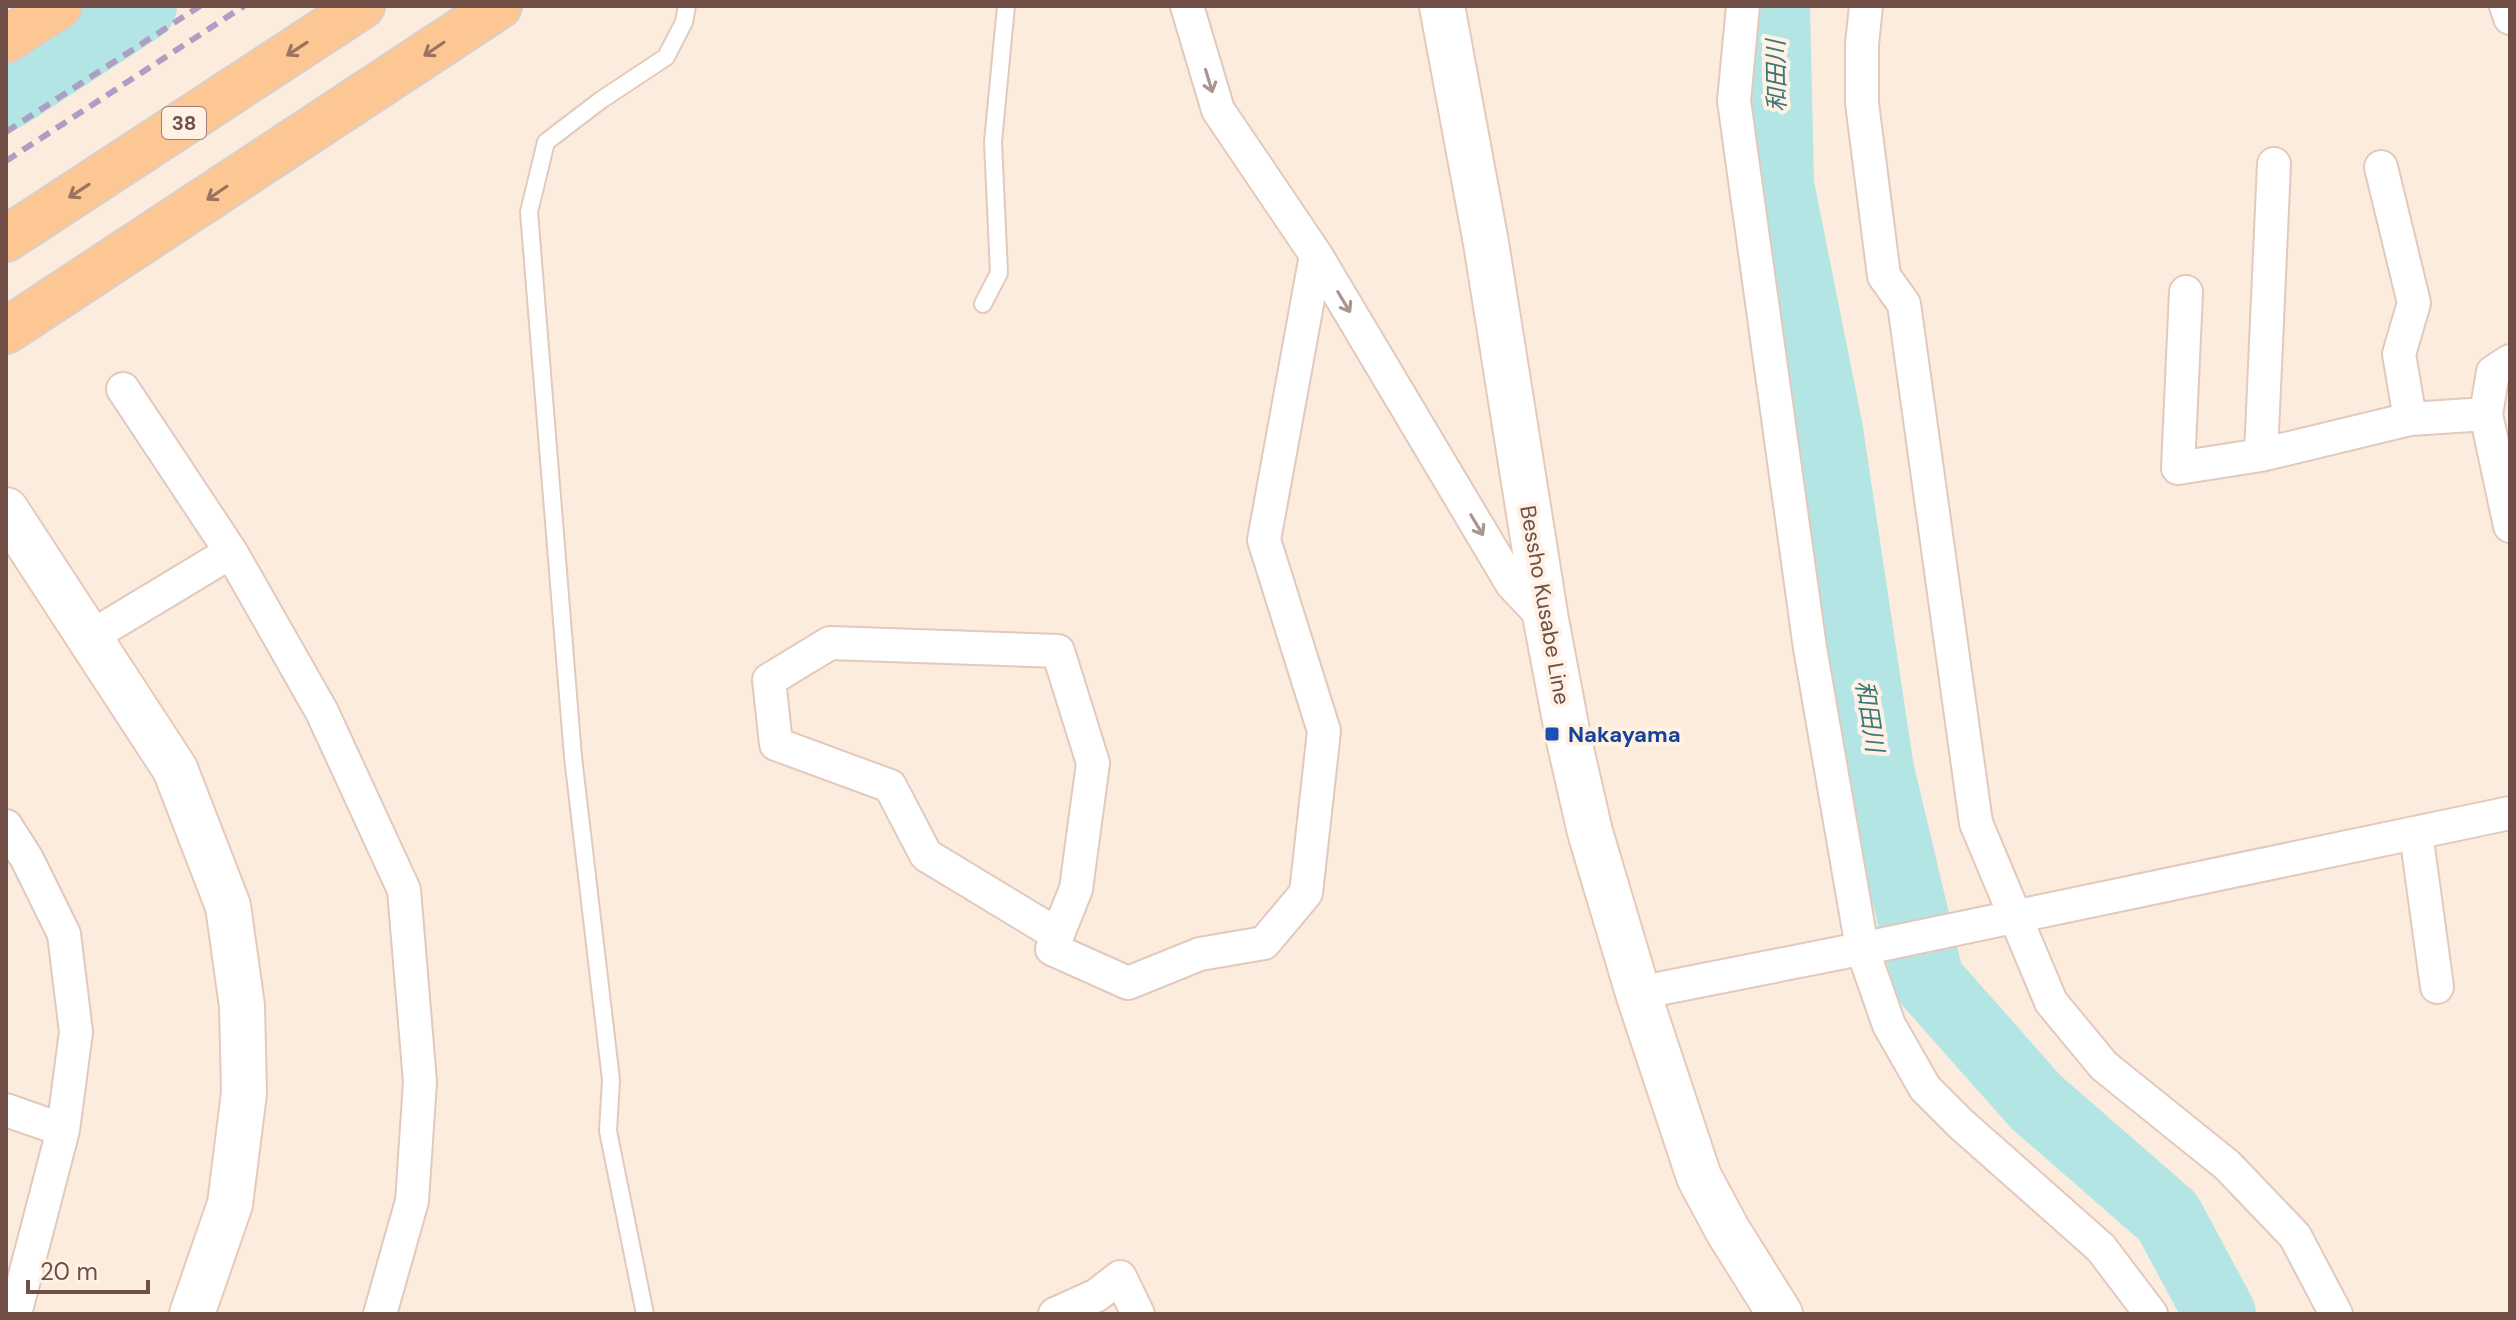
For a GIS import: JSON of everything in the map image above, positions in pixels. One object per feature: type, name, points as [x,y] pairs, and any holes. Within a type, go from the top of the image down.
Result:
[{"type":"main road","points":[[6,40],[59,6]]},
{"type":"main road","name":"38","points":[[6,239],[362,6]]},
{"type":"main road","points":[[6,331],[499,6]]},
{"type":"main road","name":"Bessho Kusabe Line","points":[[1442,6],[1486,243],[1546,620],[1590,832],[1638,993],[1699,1177],[1728,1231],[1780,1314]]},
{"type":"main road","points":[[6,510],[175,769],[228,906],[242,1006],[244,1093],[230,1204],[192,1314]]},
{"type":"street","points":[[1187,6],[1218,110],[1316,255],[1512,584],[1546,620]]},
{"type":"street","points":[[1743,6],[1734,101],[1810,648],[1889,1025],[1925,1088],[1961,1124],[2101,1248],[2151,1314]]},
{"type":"street","points":[[1866,6],[1862,44],[1862,103],[1884,276],[1904,304],[1976,823],[2005,917],[2051,1002],[2104,1066],[2227,1165],[2295,1236],[2336,1314]]},
{"type":"street","points":[[2506,6],[2510,18]]},
{"type":"street","points":[[2261,455],[2274,164]]},
{"type":"street","points":[[2381,167],[2414,303],[2399,354],[2410,419]]},
{"type":"street","points":[[1058,935],[926,855],[890,786],[776,744],[769,680],[830,643],[1058,651],[1093,763],[1076,889],[1058,935],[1052,949],[1128,983],[1200,954],[1264,943],[1306,893],[1324,731],[1264,540],[1316,255]]},
{"type":"street","points":[[2186,292],[2178,468],[2261,455],[2410,419],[2486,414]]},
{"type":"street","points":[[2510,361],[2493,372],[2486,414],[2510,526]]},
{"type":"street","points":[[123,389],[231,552],[322,712],[404,890],[420,1082],[412,1201],[380,1314]]},
{"type":"street","points":[[90,637],[231,552]]},
{"type":"street","points":[[1638,993],[2510,813]]},
{"type":"street","points":[[6,826],[27,859],[64,934],[76,1032],[63,1130],[15,1314]]},
{"type":"street","points":[[2416,833],[2437,987]]},
{"type":"street","points":[[6,1110],[63,1130]]},
{"type":"street","points":[[1055,1314],[1097,1295],[1120,1277],[1138,1314]]},
{"type":"lane","points":[[983,304],[999,273],[993,142],[1006,6]]},
{"type":"lane","points":[[645,1314],[608,1131],[611,1080],[573,757],[529,212],[546,142],[601,100],[666,57],[686,14]]},
{"type":"waterway","points":[[6,94],[141,6]]},
{"type":"waterway","name":"和田川","points":[[1774,6],[1778,185],[1827,430],[1878,770],[1928,980],[2036,1102],[2168,1217],[2220,1314]]},
{"type":"railway","points":[[6,132],[200,6]]},
{"type":"railway","points":[[6,161],[244,6]]},
{"type":"place","name":"Nakayama","points":[[1552,734]]}]
